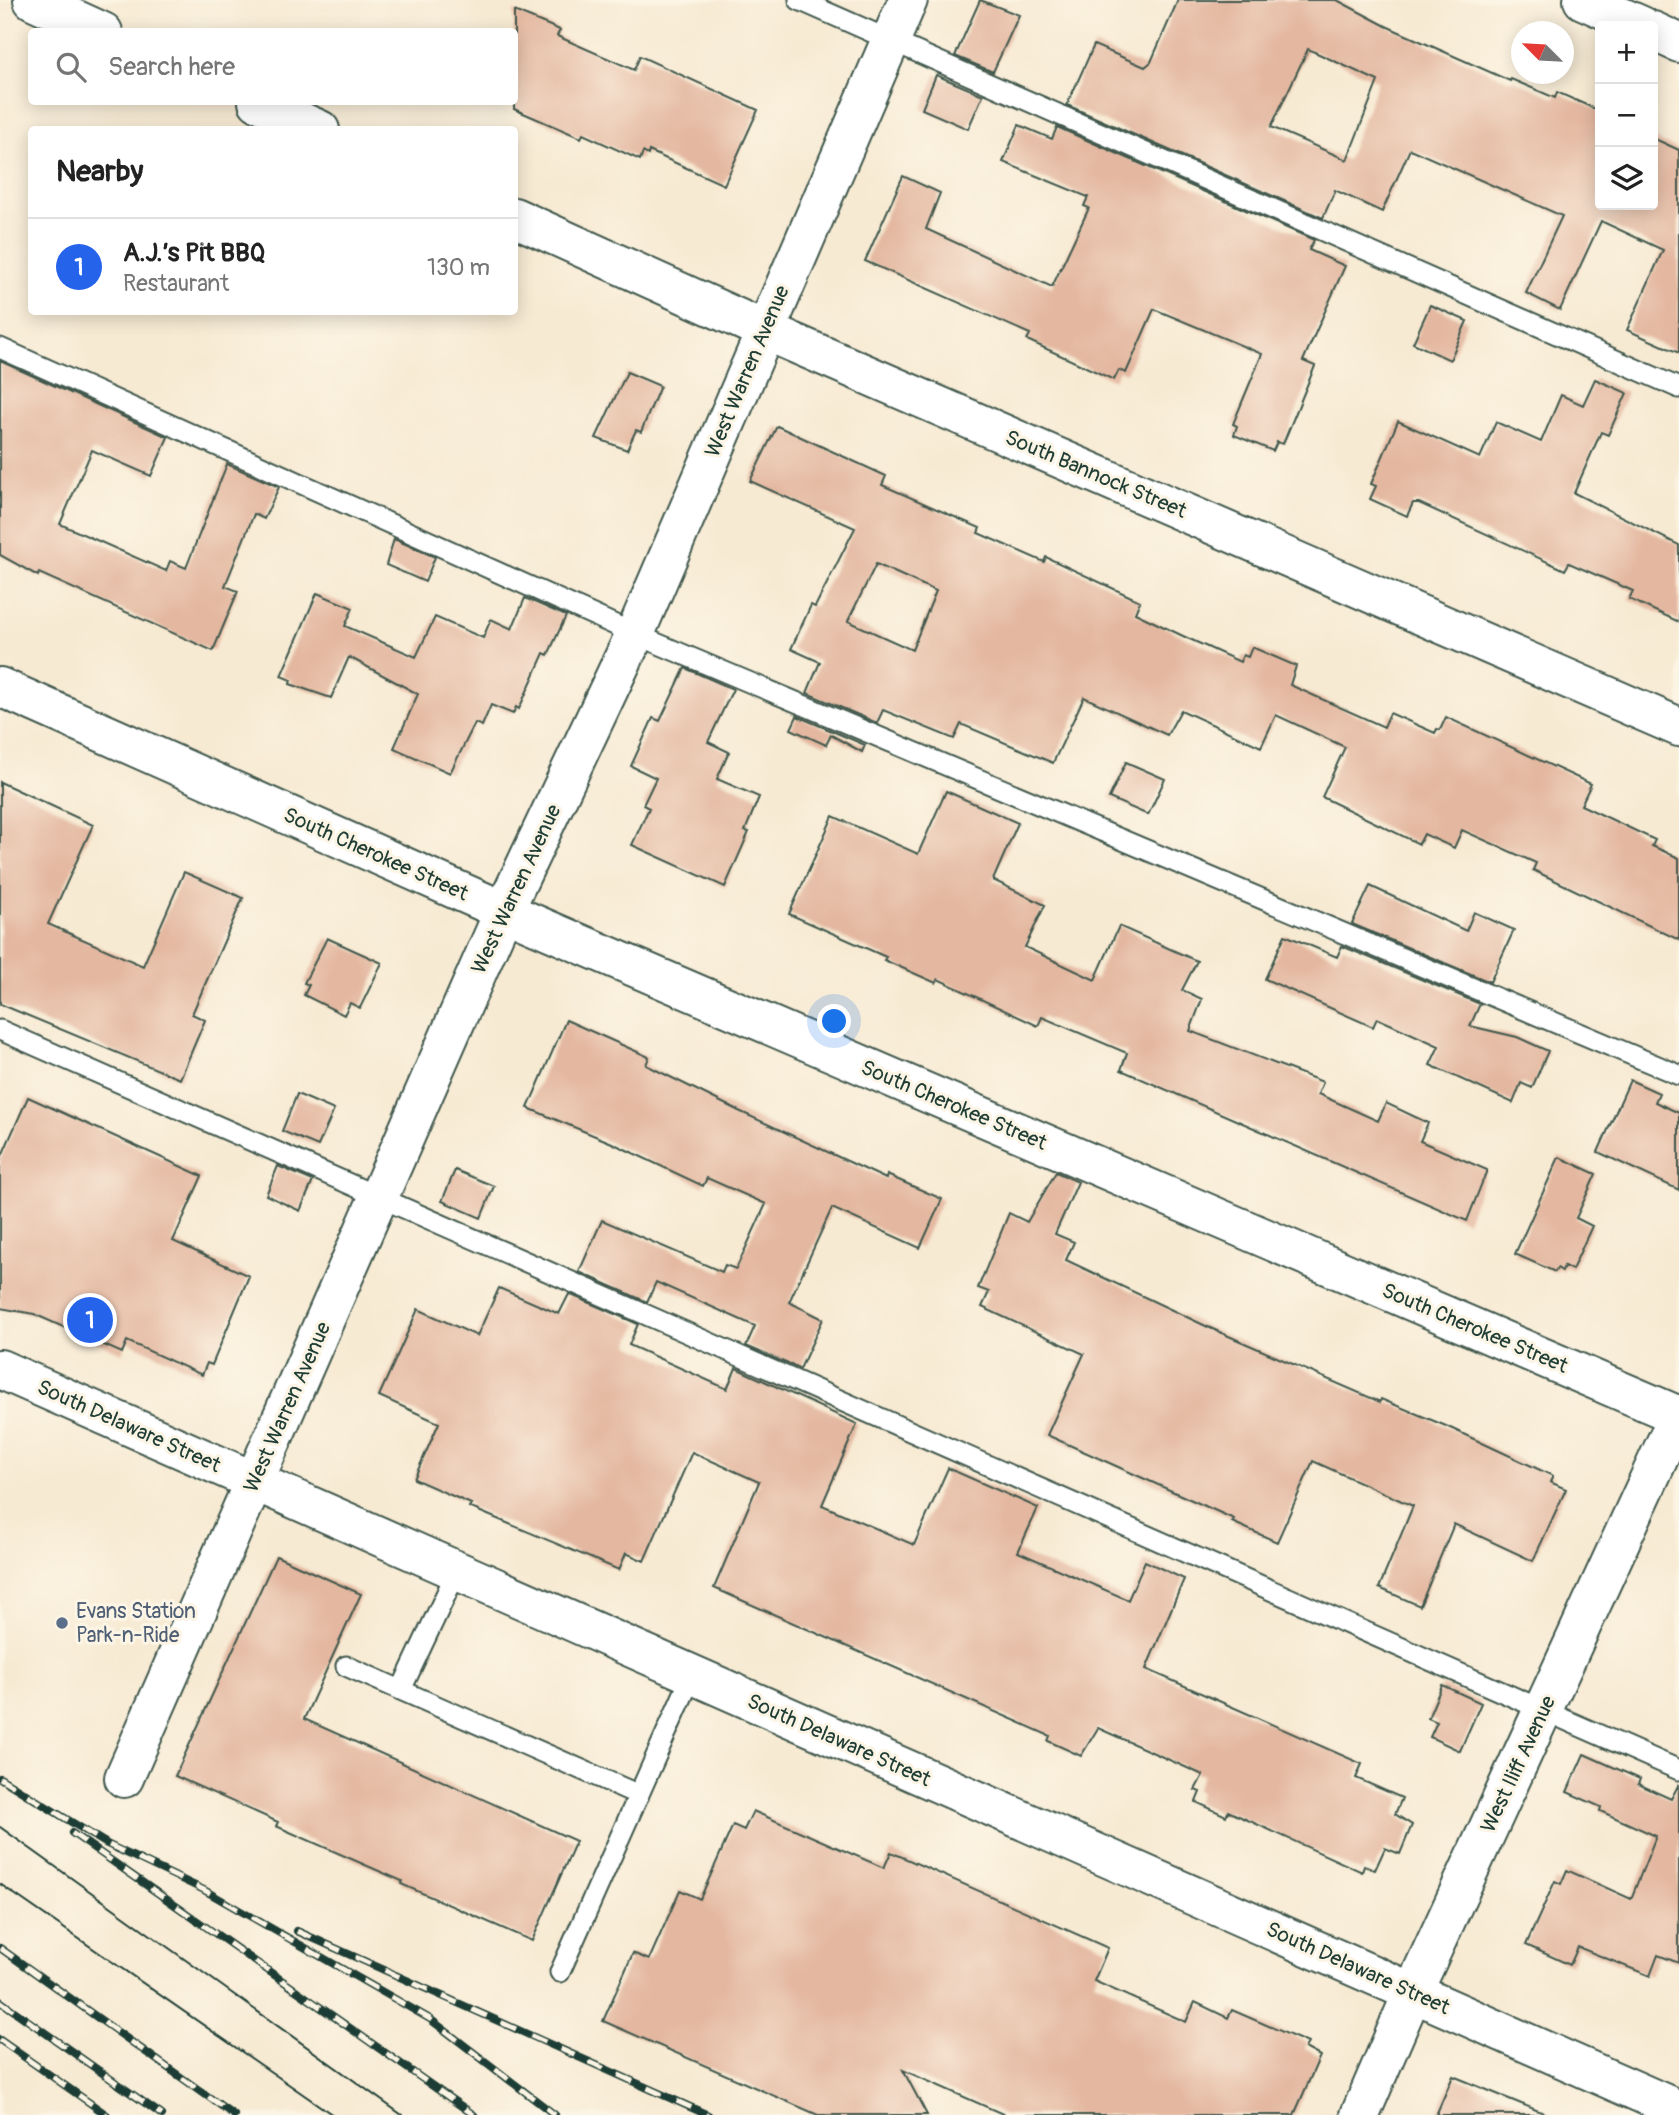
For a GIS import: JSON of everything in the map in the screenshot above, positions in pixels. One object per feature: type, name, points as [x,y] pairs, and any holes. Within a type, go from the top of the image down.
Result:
[{"type":"street","points":[[33,0],[94,28]]},
{"type":"street","name":"West Warren Avenue","points":[[124,1778],[504,911],[635,634],[908,0]]},
{"type":"street","points":[[1583,0],[1631,21]]},
{"type":"street","points":[[1658,33],[1679,43]]},
{"type":"street","points":[[265,105],[311,126]]},
{"type":"street","name":"South Bannock Street","points":[[518,219],[764,330],[1679,727]]},
{"type":"street","name":"South Cherokee Street","points":[[0,687],[504,911],[1679,1415]]},
{"type":"street","name":"South Delaware Street","points":[[0,1368],[1679,2110]]},
{"type":"street","name":"West Iliff Avenue","points":[[1360,2115],[1413,1993],[1679,1415]]},
{"type":"lane","points":[[799,0],[1679,388]]},
{"type":"lane","points":[[0,348],[635,634],[1679,1075]]},
{"type":"lane","points":[[0,1030],[1679,1770]]},
{"type":"lane","points":[[401,1690],[457,1571]]},
{"type":"lane","points":[[346,1665],[639,1795]]},
{"type":"lane","points":[[559,1972],[692,1675]]},
{"type":"building","points":[[980,0],[1019,15],[993,72],[955,56]]},
{"type":"building","points":[[1178,0],[1337,0],[1386,26],[1510,81],[1511,79],[1511,84],[1523,84],[1555,98],[1557,92],[1595,109],[1595,210],[1658,210],[1658,140],[1679,150],[1679,353],[1627,330],[1663,250],[1601,221],[1560,310],[1526,293],[1562,216],[1410,149],[1382,212],[1335,190],[1323,218],[1067,105],[1094,45],[1145,67],[1151,62]],"holes":[[[1308,49],[1378,81],[1347,160],[1271,127]]]},
{"type":"building","points":[[514,11],[560,30],[557,36],[634,70],[640,56],[758,110],[724,185],[649,151],[648,155],[643,152],[640,160],[583,134],[581,138],[514,109],[514,105],[518,105],[518,28],[514,28]]},
{"type":"building","points":[[936,75],[983,95],[968,129],[922,109]]},
{"type":"building","points":[[1019,125],[1052,139],[1057,127],[1314,240],[1309,250],[1345,266],[1303,361],[1315,366],[1283,444],[1277,442],[1273,451],[1234,435],[1237,426],[1233,424],[1262,354],[1154,309],[1126,373],[1119,370],[1114,380],[1027,340],[1030,334],[865,261],[903,176],[940,193],[926,229],[1052,287],[1089,208],[1084,206],[1088,197],[1003,162]]},
{"type":"building","points":[[1430,305],[1467,321],[1450,360],[1413,343]]},
{"type":"building","points":[[0,361],[168,437],[151,476],[92,450],[60,524],[166,571],[170,561],[186,568],[227,464],[279,487],[264,519],[254,514],[225,586],[238,591],[213,651],[39,573],[38,576],[0,555]]},
{"type":"building","points":[[627,372],[660,386],[641,432],[636,430],[627,450],[596,438]]},
{"type":"building","points":[[1595,379],[1627,393],[1608,435],[1601,432],[1574,493],[1679,545],[1679,622],[1629,599],[1633,591],[1569,563],[1565,570],[1419,503],[1413,503],[1407,516],[1370,499],[1376,486],[1371,484],[1398,421],[1480,458],[1496,422],[1541,442],[1561,395],[1583,405]]},
{"type":"building","points":[[777,426],[886,476],[882,485],[980,528],[978,533],[1044,562],[1046,557],[1140,601],[1135,613],[1183,636],[1240,662],[1243,655],[1248,657],[1252,647],[1296,666],[1290,685],[1384,727],[1390,713],[1435,733],[1437,729],[1440,730],[1446,717],[1591,784],[1581,805],[1655,840],[1652,846],[1679,858],[1679,940],[1533,870],[1536,863],[1462,830],[1454,848],[1424,834],[1419,844],[1322,797],[1345,747],[1276,715],[1261,747],[1181,710],[1167,735],[1084,697],[1053,763],[961,724],[954,739],[883,710],[877,723],[807,693],[820,662],[791,649],[811,605],[815,607],[855,528],[750,481]],"holes":[[[876,564],[936,591],[912,650],[848,621]]]},
{"type":"building","points":[[394,539],[435,557],[425,582],[386,565]]},
{"type":"building","points":[[317,593],[353,608],[345,626],[416,657],[435,617],[483,638],[491,619],[512,629],[525,598],[566,616],[548,655],[544,653],[519,709],[516,707],[513,714],[491,705],[482,726],[475,723],[450,773],[394,748],[418,694],[349,657],[331,698],[290,684],[291,680],[281,676]]},
{"type":"building","points":[[685,668],[733,689],[708,742],[729,752],[717,779],[759,797],[745,831],[749,832],[725,887],[632,845],[649,808],[643,805],[656,778],[631,766],[653,718],[660,721]]},
{"type":"building","points":[[797,716],[865,745],[862,752],[831,735],[826,745],[791,729]]},
{"type":"building","points":[[1126,762],[1165,779],[1148,815],[1109,798]]},
{"type":"building","points":[[0,782],[93,825],[48,924],[143,966],[184,872],[243,898],[192,1014],[205,1020],[180,1079],[0,1004]]},
{"type":"building","points":[[946,791],[1018,823],[993,880],[1045,905],[1025,947],[1095,980],[1119,926],[1197,961],[1182,990],[1202,999],[1190,1031],[1323,1082],[1318,1094],[1378,1121],[1386,1103],[1428,1123],[1420,1141],[1487,1170],[1467,1221],[1121,1070],[1127,1053],[1042,1017],[1038,1026],[938,979],[936,983],[884,960],[886,957],[789,914],[833,816],[918,854]]},
{"type":"building","points":[[1370,886],[1466,931],[1474,912],[1514,930],[1490,982],[1352,924]]},
{"type":"building","points":[[1285,935],[1337,957],[1342,946],[1480,1004],[1470,1026],[1517,1037],[1548,1051],[1532,1088],[1521,1083],[1513,1103],[1430,1065],[1439,1046],[1377,1018],[1373,1027],[1265,979]]},
{"type":"building","points":[[327,938],[382,963],[360,1008],[350,1003],[344,1015],[304,995],[309,985],[304,983]]},
{"type":"building","points":[[566,1020],[649,1057],[646,1065],[739,1111],[886,1179],[887,1175],[942,1199],[920,1248],[832,1208],[789,1302],[823,1319],[800,1369],[746,1346],[755,1326],[656,1282],[647,1302],[579,1272],[602,1220],[722,1272],[725,1265],[736,1269],[766,1204],[707,1178],[703,1186],[612,1143],[528,1108]]},
{"type":"building","points":[[1630,1080],[1659,1093],[1655,1102],[1679,1113],[1679,1190],[1598,1152]]},
{"type":"building","points":[[297,1094],[334,1110],[318,1146],[282,1131]]},
{"type":"building","points":[[28,1097],[202,1176],[173,1241],[249,1276],[212,1365],[207,1363],[202,1375],[127,1341],[122,1353],[34,1314],[0,1308],[0,1160]]},
{"type":"building","points":[[1559,1157],[1596,1174],[1576,1218],[1592,1226],[1572,1270],[1564,1266],[1562,1271],[1557,1268],[1555,1272],[1515,1254]]},
{"type":"building","points":[[278,1166],[313,1181],[300,1211],[266,1195]]},
{"type":"building","points":[[455,1170],[494,1186],[481,1218],[442,1201]]},
{"type":"building","points":[[1056,1172],[1078,1182],[1055,1234],[1074,1242],[1066,1260],[1208,1327],[1380,1402],[1381,1399],[1446,1426],[1553,1476],[1550,1482],[1566,1489],[1533,1561],[1454,1524],[1420,1606],[1379,1588],[1413,1506],[1313,1461],[1277,1542],[1232,1522],[1234,1519],[1047,1435],[1084,1354],[982,1307],[989,1292],[978,1288],[1009,1213],[1027,1222]]},
{"type":"building","points":[[499,1288],[559,1314],[569,1294],[638,1324],[629,1345],[727,1389],[736,1368],[857,1424],[822,1505],[914,1545],[948,1468],[1038,1508],[1018,1552],[1128,1600],[1145,1561],[1184,1579],[1146,1669],[1362,1764],[1356,1778],[1402,1798],[1395,1814],[1412,1825],[1400,1854],[1385,1848],[1375,1870],[1364,1866],[1362,1872],[1228,1811],[1226,1816],[1196,1802],[1200,1792],[1195,1790],[1203,1775],[1098,1728],[1081,1756],[1048,1741],[1050,1736],[714,1588],[759,1482],[692,1452],[644,1561],[626,1553],[619,1570],[469,1507],[471,1504],[414,1479],[439,1423],[379,1396],[418,1309],[477,1336]]},
{"type":"building","points":[[276,1556],[361,1594],[304,1719],[576,1841],[532,1941],[401,1884],[402,1881],[276,1826],[278,1822],[175,1776]]},
{"type":"building","points":[[1442,1685],[1481,1703],[1460,1751],[1430,1737],[1437,1722],[1428,1718]]},
{"type":"building","points":[[1584,1754],[1640,1779],[1638,1784],[1671,1799],[1679,1784],[1679,1963],[1658,1955],[1650,1976],[1578,1947],[1570,1965],[1526,1945],[1555,1881],[1561,1884],[1567,1870],[1631,1899],[1656,1836],[1600,1811],[1601,1807],[1567,1792]]},
{"type":"building","points":[[753,1811],[884,1868],[891,1852],[1108,1948],[1094,1981],[1186,2022],[1195,2002],[1228,2018],[1232,2010],[1308,2043],[1305,2048],[1320,2056],[1294,2115],[1005,2115],[903,2070],[927,2115],[818,2115],[603,2021],[633,1953],[649,1960],[680,1890],[700,1899],[733,1825],[744,1830]]},
{"type":"building","points":[[1453,2076],[1546,2114],[1546,2115],[1436,2115]]},
{"type":"tram line","points":[[0,1827],[402,2115]]},
{"type":"tram line","points":[[0,1884],[333,2115]]},
{"type":"railway","points":[[0,1778],[107,1844],[204,1890],[430,2019],[555,2115]]},
{"type":"railway","points":[[72,1833],[474,2115]]},
{"type":"railway","points":[[297,1931],[708,2115]]},
{"type":"railway","points":[[0,1948],[234,2115]]},
{"type":"railway","points":[[0,2001],[162,2115]]},
{"type":"railway","points":[[0,2040],[107,2115]]},
{"type":"place","name":"A.J.’s Pit BBQ","points":[[90,1320]]},
{"type":"place","name":"Evans Station Park-n-Ride","points":[[62,1623]]}]
